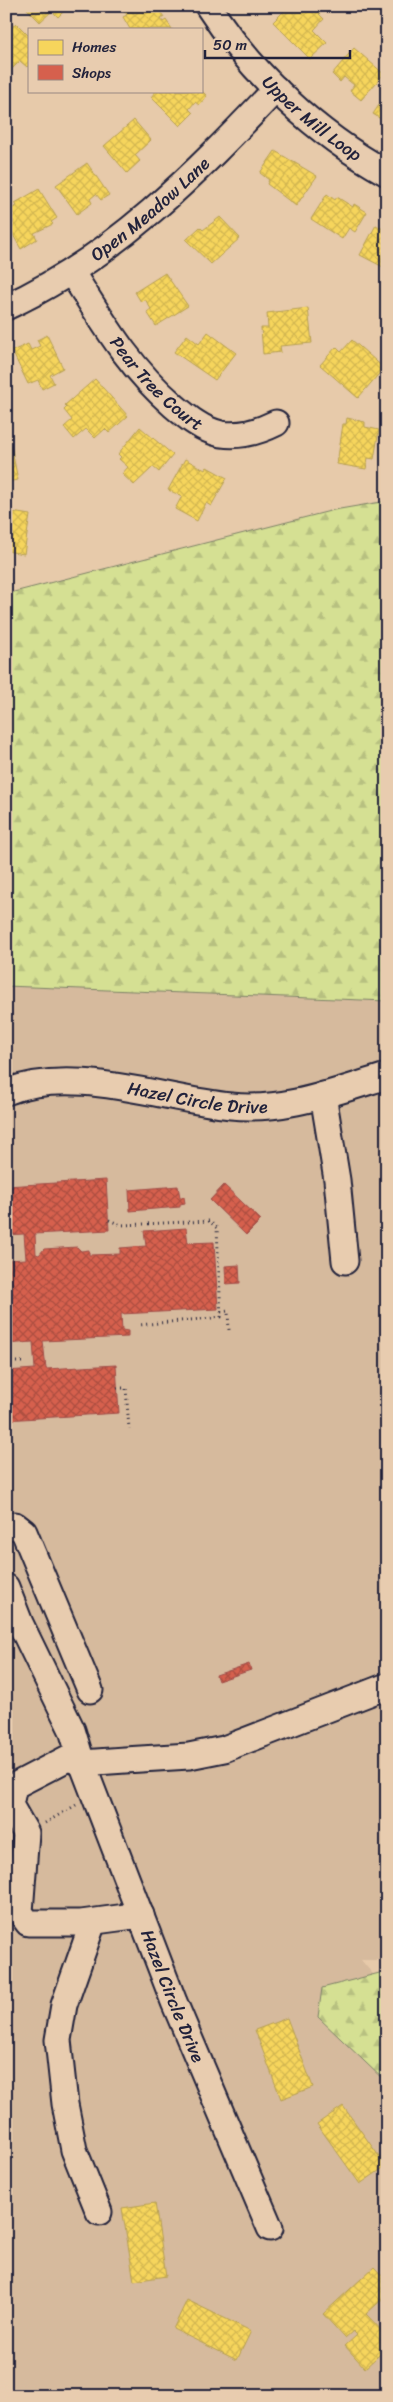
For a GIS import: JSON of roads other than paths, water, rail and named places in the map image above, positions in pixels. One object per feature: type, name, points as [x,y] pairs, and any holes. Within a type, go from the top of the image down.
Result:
[{"type":"street","name":"Upper Mill Loop","points":[[208,6],[244,54],[298,110],[340,143],[387,173]]},
{"type":"street","name":"Open Meadow Lane","points":[[6,307],[72,273],[114,244],[154,210],[276,89]]},
{"type":"street","name":"Pear Tree Court","points":[[72,273],[124,355],[150,385],[203,428],[220,434],[238,435],[256,432],[276,424]]},
{"type":"street","name":"Hazel Circle Drive","points":[[6,1092],[20,1087],[47,1082],[75,1081],[232,1106],[262,1107],[299,1102],[387,1076]]},
{"type":"street","points":[[323,1095],[337,1180],[345,1261]]},
{"type":"street","points":[[6,1527],[15,1525],[24,1532],[90,1690]]},
{"type":"street","name":"Hazel Circle Drive","points":[[6,1587],[42,1673],[72,1730],[82,1763],[174,2002],[270,2228]]},
{"type":"street","points":[[42,1673],[77,1658]]},
{"type":"street","points":[[141,1915],[93,1922],[28,1923],[20,1912],[26,1833],[10,1805],[14,1786],[68,1758],[82,1763],[189,1756],[224,1749],[387,1686]]},
{"type":"street","points":[[93,1922],[64,2004],[58,2040],[65,2104],[74,2150],[99,2212]]}]
